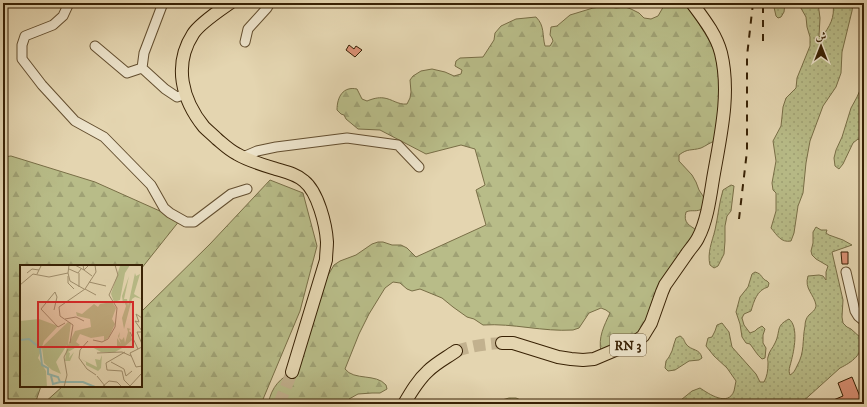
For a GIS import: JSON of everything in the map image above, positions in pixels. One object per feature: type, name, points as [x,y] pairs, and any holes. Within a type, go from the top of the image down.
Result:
[{"type":"main road","points":[[230,3],[220,9],[194,33],[187,45],[182,63],[182,77],[186,94],[192,108],[204,128],[237,154],[304,180],[314,195],[320,211],[327,241],[326,260],[292,372]]},
{"type":"main road","name":"RN 3","points":[[502,343],[513,343],[571,360],[594,359],[640,339],[651,323],[665,285],[698,238],[704,224],[724,117],[724,81],[721,53],[704,20],[692,3]]},
{"type":"main road","points":[[404,404],[418,382],[428,371],[456,351]]},
{"type":"street","points":[[69,3],[63,16],[53,25],[25,36],[22,44],[22,60],[42,85],[75,121],[104,137],[151,185],[164,208],[186,222],[194,222],[231,194],[247,189]]},
{"type":"street","points":[[142,68],[144,53],[163,3]]},
{"type":"street","points":[[245,42],[248,29],[270,3]]},
{"type":"street","points":[[95,46],[127,73],[142,68]]},
{"type":"street","points":[[142,68],[176,97],[186,94]]},
{"type":"street","points":[[243,157],[257,151],[276,147],[347,138],[398,144],[419,167]]},
{"type":"street","points":[[846,272],[855,311],[864,321]]},
{"type":"green space","points":[[666,3],[685,3],[715,50],[720,84],[716,141],[701,148],[685,151],[679,155],[679,161],[692,175],[703,196],[705,201],[704,208],[686,212],[686,221],[698,231],[649,320],[638,334],[601,352],[601,336],[610,313],[601,308],[589,313],[579,328],[573,330],[550,330],[506,325],[483,325],[474,319],[467,317],[442,298],[420,289],[412,291],[400,283],[393,282],[385,288],[369,314],[345,369],[354,375],[382,381],[386,385],[387,389],[380,393],[358,394],[345,403],[334,401],[332,404],[268,404],[274,387],[285,376],[296,370],[327,277],[334,265],[356,255],[372,244],[378,242],[401,245],[407,248],[416,257],[486,225],[476,190],[485,185],[475,149],[461,145],[426,154],[380,130],[358,129],[337,110],[338,101],[342,94],[348,89],[357,89],[362,99],[367,101],[375,98],[382,98],[401,104],[407,104],[411,92],[410,80],[413,76],[421,71],[432,69],[454,76],[461,74],[462,70],[455,66],[456,61],[460,58],[483,57],[494,40],[495,33],[501,26],[516,19],[536,17],[542,27],[545,46],[550,46],[553,41],[550,35],[551,27],[557,26],[570,15],[593,8],[607,6],[616,8],[625,7],[639,13],[644,18],[651,19],[658,16]]},
{"type":"green space","points":[[773,3],[785,3],[784,12],[781,17],[778,18],[776,16]]},
{"type":"green space","points":[[798,3],[818,3],[820,18],[819,36],[821,38],[831,22],[833,3],[853,3],[842,52],[841,73],[836,87],[823,106],[810,141],[803,193],[798,206],[794,233],[791,241],[784,241],[771,228],[776,211],[776,193],[773,190],[772,183],[776,161],[773,141],[781,126],[783,107],[786,98],[796,88],[797,78],[810,46],[810,37],[806,17]]},
{"type":"green space","points":[[864,81],[864,143],[858,139],[853,143],[839,169],[835,166],[834,158],[836,150],[842,137],[851,108]]},
{"type":"green space","points":[[11,156],[95,182],[180,220],[142,268],[142,265],[20,265],[20,387],[41,387],[35,404],[3,404],[3,157]]},
{"type":"green space","points":[[270,180],[303,193],[317,246],[300,311],[261,404],[43,404],[62,387],[142,387],[142,311],[210,244]]},
{"type":"green space","points":[[731,185],[734,186],[731,211],[727,216],[725,226],[724,254],[718,266],[714,268],[710,265],[709,261],[710,248],[723,190]]},
{"type":"green space","points":[[816,227],[821,230],[827,230],[826,233],[829,235],[852,245],[832,252],[843,300],[843,323],[862,339],[859,354],[849,363],[840,368],[800,404],[676,404],[692,391],[700,388],[713,396],[723,399],[731,396],[734,391],[736,381],[727,368],[706,346],[708,338],[712,337],[717,325],[722,323],[729,332],[732,347],[756,374],[760,382],[764,382],[767,373],[769,353],[777,339],[780,327],[789,319],[795,333],[789,370],[790,375],[793,372],[800,361],[806,320],[816,307],[815,301],[808,288],[808,276],[819,275],[823,276],[826,280],[828,266],[816,259],[812,255],[811,251],[813,232]]},
{"type":"green space","points":[[755,272],[769,283],[768,287],[764,288],[759,293],[751,311],[744,314],[742,318],[744,325],[750,333],[762,326],[765,329],[763,343],[766,348],[765,358],[762,359],[750,344],[746,343],[742,337],[736,312],[740,297],[748,287],[752,274]]},
{"type":"green space","points":[[680,336],[690,348],[697,351],[701,355],[702,358],[699,360],[689,361],[675,370],[668,371],[665,368],[666,361],[672,351],[676,338]]},
{"type":"green space","points":[[516,398],[531,402],[543,400],[563,404],[497,404],[502,400]]},
{"type":"building","points":[[349,45],[354,49],[356,46],[362,50],[355,57],[346,50]]},
{"type":"building","points":[[841,252],[848,252],[848,264],[842,264]]},
{"type":"building","points":[[852,377],[863,404],[824,404],[843,396],[838,383]]},
{"type":"tunnel","points":[[456,351],[502,343]]},
{"type":"tunnel","points":[[279,404],[292,372]]},
{"type":"railway","points":[[739,219],[747,151],[747,56],[753,3]]},
{"type":"railway","points":[[763,3],[763,41]]}]
